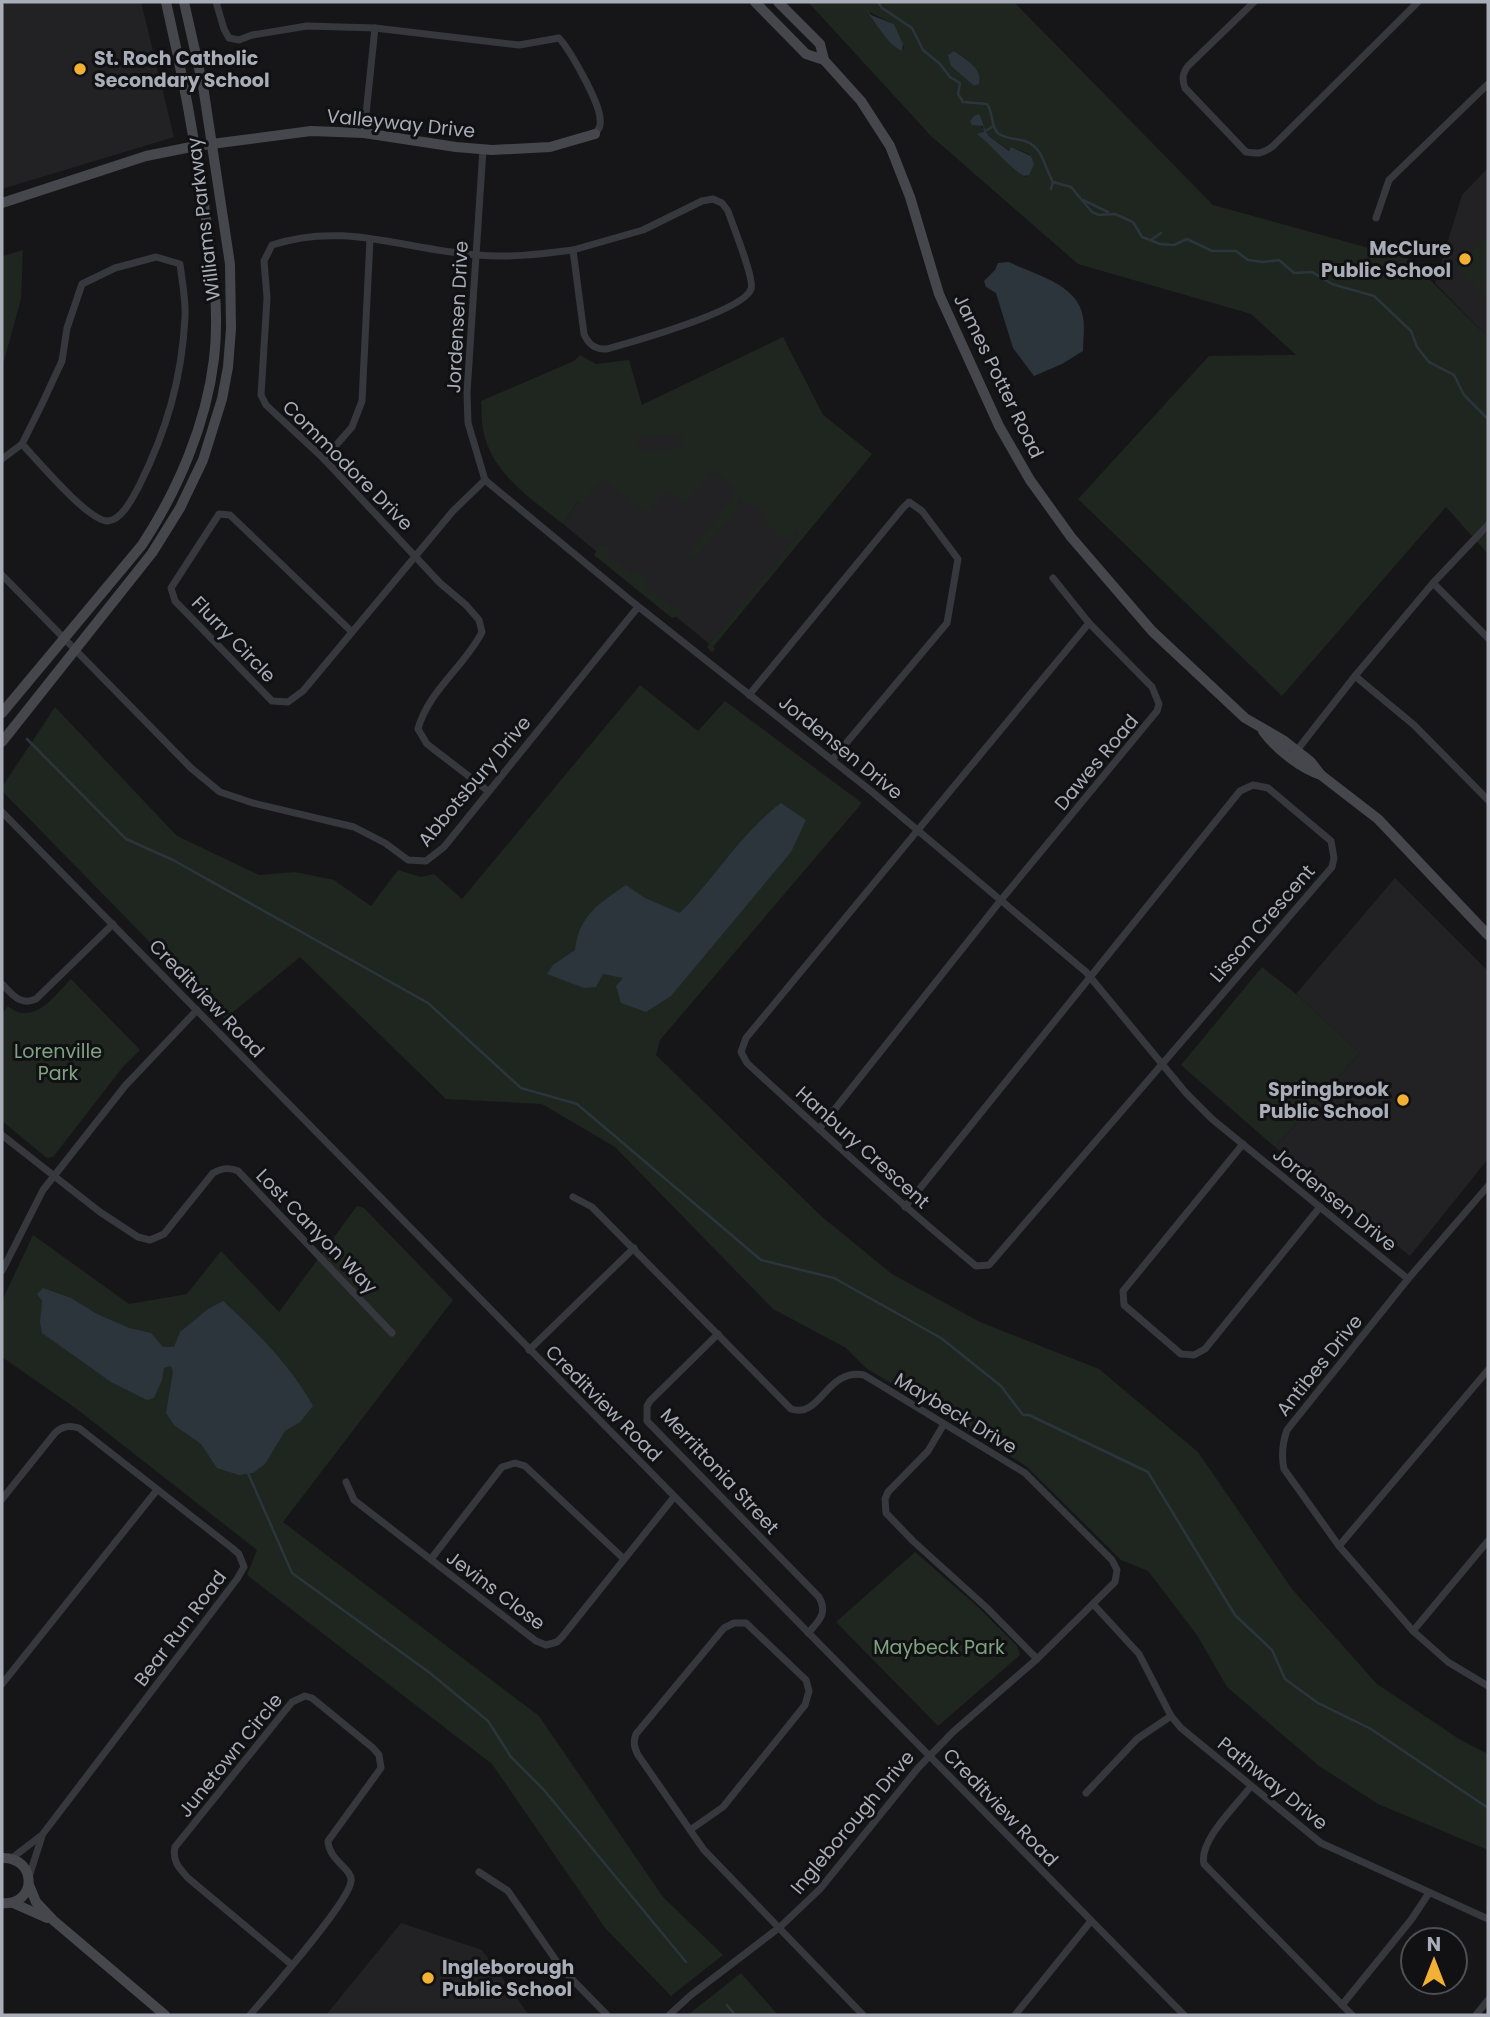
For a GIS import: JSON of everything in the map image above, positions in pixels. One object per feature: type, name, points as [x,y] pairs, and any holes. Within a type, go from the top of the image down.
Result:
[{"type":"main road","name":"Williams Parkway","points":[[2,713],[116,578],[160,518],[191,449],[203,411],[214,359],[216,307],[196,146],[166,2]]},
{"type":"main road","name":"Williams Parkway","points":[[2,742],[152,553],[192,484],[213,434],[228,367],[232,296],[213,144],[196,47],[184,2]]},
{"type":"main road","name":"James Potter Road","points":[[778,2],[820,44],[824,60],[861,101],[890,146],[910,197],[939,294],[999,426],[1030,480],[1071,537],[1152,631],[1245,718],[1276,735],[1294,754],[1311,762],[1321,775],[1378,819],[1488,935]]},
{"type":"main road","name":"James Potter Road","points":[[761,4],[806,54],[824,60]]},
{"type":"main road","name":"Valleyway Drive","points":[[2,202],[146,156],[196,146],[311,131],[364,133],[456,148],[483,149],[550,147],[595,134]]},
{"type":"main road","points":[[5,1858],[26,1870],[36,1902],[53,1920],[165,2015]]},
{"type":"main road","points":[[5,1904],[23,1896],[29,1881]]},
{"type":"main road","points":[[5,1904],[53,1920]]},
{"type":"street","points":[[216,2],[229,38],[239,40],[251,34],[307,26],[375,28],[519,45],[559,38],[571,52],[600,113],[599,129],[595,134]]},
{"type":"street","points":[[1254,2],[1188,66],[1182,80],[1185,88],[1246,152],[1257,154],[1265,153],[1273,146],[1418,2]]},
{"type":"street","points":[[364,133],[375,28]]},
{"type":"street","points":[[1376,218],[1389,180],[1488,84]]},
{"type":"street","name":"Jordensen Drive","points":[[483,149],[467,393],[468,423],[485,480],[638,607],[917,829],[1089,976],[1203,1110],[1408,1279]]},
{"type":"street","name":"Commodore Drive","points":[[488,791],[427,744],[418,729],[422,713],[474,649],[482,632],[479,620],[440,583],[324,459],[266,405],[261,396],[267,298],[264,261],[272,245],[291,238],[340,234],[476,256],[520,256],[573,250],[643,230],[702,201],[713,199],[722,203],[728,211],[752,279],[752,288],[741,300],[690,324],[607,349],[598,348],[589,343],[584,334],[573,250]]},
{"type":"street","points":[[324,459],[352,427],[362,401],[370,239]]},
{"type":"street","points":[[2,459],[22,444],[62,361],[67,328],[82,284],[115,268],[156,257],[180,264],[185,316],[175,391],[159,446],[132,500],[117,517],[106,522],[90,515],[22,444]]},
{"type":"street","name":"Flurry Circle","points":[[352,632],[230,515],[219,514],[171,589],[175,601],[272,701],[288,702],[303,691],[453,511],[485,480]]},
{"type":"street","points":[[749,695],[909,502],[922,511],[958,558],[947,623],[832,760]]},
{"type":"street","points":[[1294,754],[1433,583],[1488,525]]},
{"type":"street","name":"Abbotsbury Drive","points":[[2,575],[191,768],[220,792],[253,803],[354,827],[385,843],[408,860],[426,861],[444,847],[638,607]]},
{"type":"street","name":"Dawes Road","points":[[1001,900],[1157,711],[1159,704],[1152,687],[1089,623],[1053,578]]},
{"type":"street","points":[[1433,583],[1488,638]]},
{"type":"street","points":[[917,829],[1089,623]]},
{"type":"street","points":[[1355,676],[1414,725],[1488,800]]},
{"type":"street","name":"Lisson Crescent","points":[[1089,976],[1246,787],[1261,785],[1268,788],[1331,841],[1334,849],[1332,867],[1161,1063]]},
{"type":"street","name":"Creditview Road","points":[[2,812],[1184,2015]]},
{"type":"street","name":"Hanbury Crescent","points":[[917,829],[742,1046],[741,1052],[747,1063],[905,1207],[976,1266],[989,1265],[1161,1063]]},
{"type":"street","points":[[819,1129],[1001,900]]},
{"type":"street","points":[[2,984],[19,1000],[25,1002],[36,999],[113,924]]},
{"type":"street","points":[[905,1207],[1089,976]]},
{"type":"street","points":[[2,1271],[33,1206],[53,1176],[130,1080],[197,1010]]},
{"type":"street","points":[[2,1135],[53,1176]]},
{"type":"street","points":[[1243,1144],[1123,1291],[1124,1305],[1181,1354],[1194,1354],[1205,1349],[1320,1207]]},
{"type":"street","name":"Lost Canyon Way","points":[[53,1176],[100,1212],[138,1237],[150,1240],[164,1234],[213,1173],[219,1169],[232,1168],[238,1171],[392,1333]]},
{"type":"street","name":"Antibes Drive","points":[[1488,1186],[1408,1279],[1287,1430],[1281,1456],[1284,1469],[1339,1546],[1413,1631],[1448,1662],[1488,1686]]},
{"type":"street","name":"Maybeck Drive","points":[[573,1197],[593,1207],[795,1410],[809,1408],[841,1377],[855,1373],[864,1375],[1025,1473],[1112,1560],[1116,1570],[1115,1581],[1093,1605],[929,1756]]},
{"type":"street","points":[[529,1350],[634,1248]]},
{"type":"street","name":"Merrittonia Street","points":[[718,1334],[650,1401],[647,1406],[648,1421],[819,1597],[823,1606],[822,1616],[808,1633]]},
{"type":"street","points":[[1339,1546],[1488,1370]]},
{"type":"street","points":[[944,1424],[928,1451],[887,1492],[886,1513],[1037,1659]]},
{"type":"street","name":"Bear Run Road","points":[[2,1499],[55,1433],[60,1428],[72,1426],[79,1428],[239,1554],[243,1563],[243,1571],[42,1835],[5,1858]]},
{"type":"street","points":[[431,1559],[502,1467],[515,1462],[526,1466],[624,1559]]},
{"type":"street","name":"Jevins Close","points":[[346,1482],[354,1500],[536,1641],[546,1645],[557,1642],[562,1637],[674,1497]]},
{"type":"street","points":[[2,1684],[157,1490]]},
{"type":"street","points":[[1413,1631],[1488,1541]]},
{"type":"street","name":"Pathway Drive","points":[[1093,1605],[1139,1654],[1171,1716],[1194,1740],[1321,1843],[1488,1919]]},
{"type":"street","points":[[690,1830],[723,1807],[807,1701],[809,1691],[806,1680],[746,1623],[734,1623],[724,1628],[634,1739],[634,1744],[638,1755],[690,1830],[704,1850],[863,2015]]},
{"type":"street","name":"Junetown Circle","points":[[250,2015],[292,1965],[341,1902],[348,1889],[352,1881],[350,1874],[330,1853],[328,1840],[382,1768],[379,1755],[373,1748],[312,1698],[305,1696],[292,1702],[175,1847],[174,1853],[175,1862],[188,1878],[292,1965]]},
{"type":"street","points":[[1086,1793],[1137,1739],[1171,1716]]},
{"type":"street","name":"Ingleborough Drive","points":[[669,2015],[780,1927],[820,1889],[929,1756]]},
{"type":"street","points":[[1251,1786],[1206,1843],[1202,1857],[1204,1864],[1352,2015]]},
{"type":"street","name":"Bear Run Road","points":[[29,1881],[42,1835]]},
{"type":"street","points":[[479,1872],[508,1891],[562,1969],[607,2015]]},
{"type":"street","points":[[1342,2005],[1411,1920],[1429,1893]]},
{"type":"street","points":[[1015,2015],[1091,1921]]},
{"type":"street","points":[[1476,2015],[1488,2000]]},
{"type":"shaded area","name":"St. Roch Catholic Secondary School","points":[[2,2],[141,2],[174,137],[2,189]]},
{"type":"shaded area","points":[[865,8],[871,15],[894,24],[903,44],[902,51],[887,38]]},
{"type":"shaded area","points":[[954,51],[976,69],[980,78],[979,84],[974,86],[951,66],[948,55]]},
{"type":"shaded area","points":[[979,114],[991,138],[1009,151],[1011,147],[1031,156],[1034,164],[1029,175],[1024,176],[1018,172],[977,134],[984,132],[983,126],[972,125],[970,121]]},
{"type":"shaded area","name":"McClure Public School","points":[[1488,168],[1488,337],[1435,283],[1462,195]]},
{"type":"shaded area","points":[[1009,262],[1043,276],[1064,289],[1073,296],[1083,317],[1083,351],[1034,376],[1013,348],[996,293],[986,287],[984,281],[998,263]]},
{"type":"shaded area","points":[[783,337],[823,415],[872,454],[713,647],[563,524],[642,405]]},
{"type":"shaded area","points":[[781,803],[806,820],[791,852],[671,996],[646,1012],[621,1003],[616,986],[623,978],[603,974],[596,987],[584,988],[547,974],[553,965],[575,950],[581,928],[592,911],[626,885],[645,898],[680,913],[753,828]]},
{"type":"shaded area","name":"Springbrook Public School","points":[[1395,878],[1488,971],[1488,1159],[1410,1256],[1275,1147],[1360,1053],[1296,994]]},
{"type":"shaded area","points":[[43,1288],[71,1298],[97,1314],[129,1328],[151,1333],[163,1347],[174,1347],[180,1332],[208,1309],[223,1301],[272,1350],[313,1406],[300,1422],[285,1431],[265,1464],[253,1473],[239,1475],[217,1468],[201,1444],[174,1425],[166,1413],[173,1372],[171,1366],[164,1368],[154,1398],[147,1400],[111,1382],[42,1333],[42,1301],[37,1294]]},
{"type":"shaded area","name":"Ingleborough Public School","points":[[401,1923],[482,1950],[529,2015],[326,2015]]},
{"type":"green space","points":[[808,2],[1014,2],[1213,205],[1409,259],[1488,337],[1488,554],[1446,507],[1282,696],[1078,499],[1209,356],[1296,355],[1251,314],[1078,264],[931,136]],"holes":[[[869,12],[894,24],[904,47],[902,51],[884,35]],[[954,51],[971,64],[979,84],[974,86],[951,66]],[[979,114],[991,138],[1010,151],[1011,147],[1029,154],[1032,166],[1026,177],[980,136],[985,130],[980,125],[975,125]]]},
{"type":"green space","points":[[1488,235],[1488,299],[1456,268]]},
{"type":"green space","points":[[23,250],[21,299],[2,368],[2,252],[3,256]]},
{"type":"green space","points":[[783,337],[823,415],[872,454],[713,647],[715,649],[712,652],[707,647],[799,533],[796,531],[787,542],[767,526],[762,509],[758,510],[749,503],[746,506],[739,498],[737,502],[740,505],[698,555],[693,558],[688,555],[735,495],[731,491],[734,487],[713,470],[685,504],[667,489],[647,514],[603,479],[582,504],[578,501],[563,524],[514,483],[494,458],[483,429],[481,401],[574,361],[580,355],[596,364],[629,360],[642,405]],"holes":[[[681,435],[682,448],[638,451],[638,438]]]},
{"type":"green space","points":[[600,545],[609,546],[606,554],[632,575],[639,571],[648,578],[645,586],[673,609],[679,604],[682,608],[678,616],[672,618],[594,555]]},
{"type":"green space","points":[[640,685],[698,731],[725,701],[862,803],[660,1040],[656,1055],[821,1216],[892,1274],[980,1322],[1099,1369],[1198,1452],[1292,1589],[1377,1684],[1459,1739],[1488,1754],[1488,1850],[1378,1804],[1319,1766],[1227,1687],[1197,1635],[1148,1571],[1121,1560],[1026,1466],[866,1368],[846,1348],[773,1309],[615,1147],[542,1104],[446,1099],[300,957],[225,1019],[2,791],[2,787],[55,707],[177,836],[259,875],[295,872],[334,880],[371,906],[398,870],[421,877],[434,874],[462,899]]},
{"type":"green space","points":[[1262,967],[1296,994],[1360,1053],[1275,1147],[1181,1065]]},
{"type":"green space","name":"Lorenville Park","points":[[71,979],[140,1050],[122,1068],[53,1157],[47,1158],[2,1121],[2,1014],[8,1006],[17,1012],[26,1013],[43,1007]]},
{"type":"green space","points":[[357,1206],[364,1208],[453,1300],[283,1522],[539,1716],[663,1897],[723,1955],[671,1996],[605,1928],[492,1764],[247,1575],[257,1550],[78,1410],[2,1357],[2,1301],[33,1235],[129,1304],[187,1294],[221,1251],[279,1312]]},
{"type":"green space","name":"Maybeck Park","points":[[915,1552],[977,1606],[1017,1646],[1020,1655],[938,1726],[836,1622]]},
{"type":"green space","points":[[741,1973],[778,2015],[689,2014]]},
{"type":"waterway","points":[[878,2],[882,8],[912,28],[923,50],[940,64],[950,77],[960,83],[958,94],[963,102],[987,104],[996,131],[1034,146],[1042,156],[1053,182],[1071,187],[1092,212],[1099,215],[1115,214],[1133,222],[1142,237],[1160,244],[1174,245],[1187,239],[1212,251],[1236,251],[1248,260],[1279,260],[1294,273],[1312,272],[1332,284],[1374,296],[1411,331],[1417,347],[1429,362],[1454,375],[1464,395],[1488,419]]},
{"type":"waterway","points":[[987,130],[993,126]]},
{"type":"waterway","points":[[1051,189],[1053,182]]},
{"type":"waterway","points":[[1083,200],[1108,212]]},
{"type":"waterway","points":[[1151,240],[1161,233]]},
{"type":"waterway","points":[[27,739],[126,839],[173,860],[428,1003],[521,1088],[577,1104],[761,1260],[834,1278],[941,1338],[1001,1386],[1023,1415],[1029,1415],[1148,1472],[1235,1615],[1272,1650],[1285,1679],[1318,1703],[1371,1729],[1488,1808]]},
{"type":"waterway","points":[[248,1473],[292,1573],[430,1673],[488,1721],[511,1757],[544,1790],[686,1962]]},
{"type":"waterway","points":[[727,2005],[735,2015]]},
{"type":"place","name":"St. Roch Catholic Secondary School","points":[[80,69]]},
{"type":"place","name":"McClure Public School","points":[[1465,259]]},
{"type":"place","name":"Springbrook Public School","points":[[1403,1100]]},
{"type":"place","name":"Ingleborough Public School","points":[[428,1978]]}]
